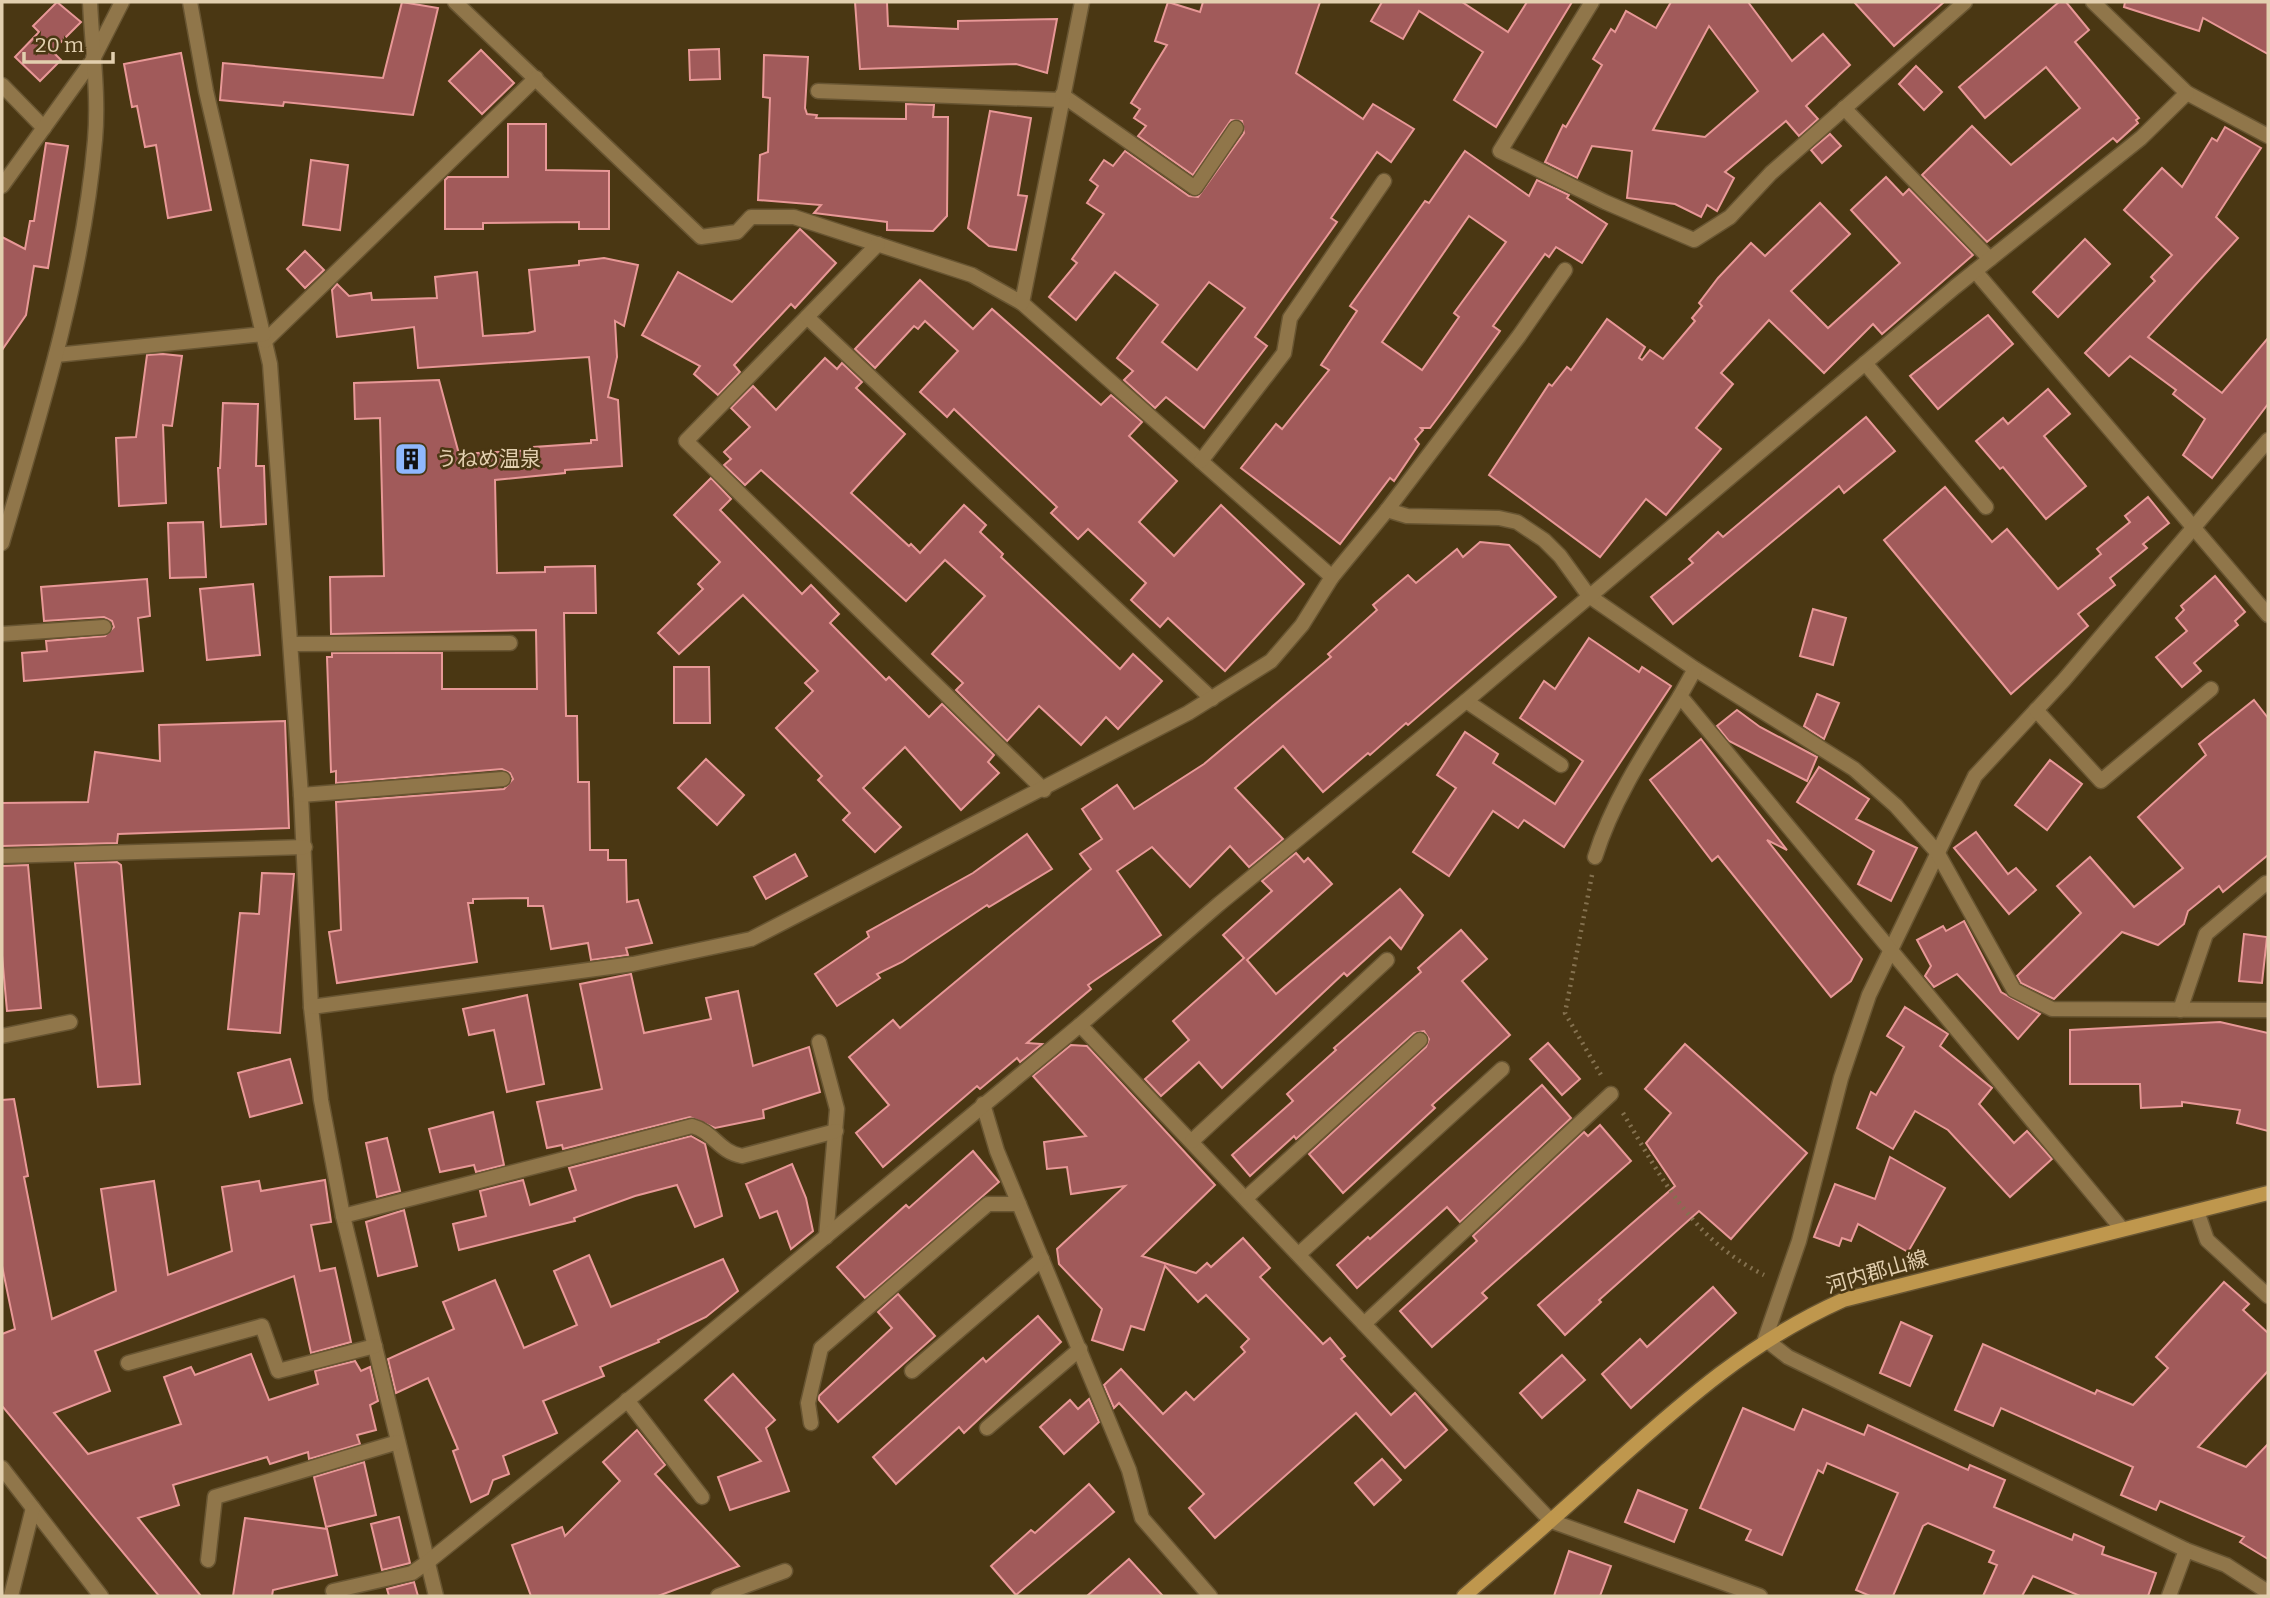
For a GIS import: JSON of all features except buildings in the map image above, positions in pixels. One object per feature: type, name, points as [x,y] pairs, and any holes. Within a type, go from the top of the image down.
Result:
[{"type":"main road","name":"河内郡山線","points":[[1464,1596],[1682,1404],[1765,1339],[1843,1300],[2268,1193]]},
{"type":"street","points":[[2,543],[74,284],[95,138],[90,2]]},
{"type":"street","points":[[2,186],[92,61],[122,2]]},
{"type":"street","points":[[190,2],[206,91],[272,377],[302,795],[311,1007],[321,1100],[343,1216],[436,1596]]},
{"type":"street","points":[[455,2],[701,237],[737,232],[751,217],[794,217],[972,275],[1022,303],[1332,577]]},
{"type":"street","points":[[1022,303],[1082,2]]},
{"type":"street","points":[[1592,2],[1500,151],[1695,240],[1730,217],[1771,173],[1965,2]]},
{"type":"street","points":[[2093,2],[2187,93],[2268,136]]},
{"type":"street","points":[[56,355],[264,337],[536,78]]},
{"type":"street","points":[[2,85],[44,128]]},
{"type":"street","points":[[817,91],[1061,97],[1195,188],[1236,128]]},
{"type":"street","points":[[333,1591],[412,1573],[429,1561],[826,1237],[1080,1025],[1219,904],[1465,701],[1975,271],[2141,138],[2187,93]]},
{"type":"street","points":[[1844,108],[1990,259]]},
{"type":"street","points":[[1201,461],[1284,353],[1290,318],[1384,181]]},
{"type":"street","points":[[878,244],[686,441],[1044,790]]},
{"type":"street","points":[[311,1007],[634,964],[751,939],[1044,790],[1212,699],[1271,661],[1302,625],[1332,577],[1387,510],[1565,270]]},
{"type":"street","points":[[1975,271],[2195,526],[2268,615]]},
{"type":"street","points":[[807,317],[1212,699]]},
{"type":"street","points":[[1865,363],[1986,507]]},
{"type":"street","points":[[2268,440],[2036,710],[1975,776],[1869,995],[1841,1078],[1799,1241],[1765,1339],[1788,1357],[2186,1550],[2226,1565],[2268,1592]]},
{"type":"street","points":[[1387,510],[1408,516],[1499,518],[1517,522],[1544,540],[1560,556],[1589,596],[1695,670],[1854,769],[1896,806],[1937,852],[2014,990],[2052,1009],[2268,1010]]},
{"type":"street","points":[[2,634],[104,627]]},
{"type":"street","points":[[292,644],[510,643]]},
{"type":"street","points":[[1595,857],[1619,797],[1695,670]]},
{"type":"street","points":[[2036,710],[2101,781],[2211,689]]},
{"type":"street","points":[[1680,696],[2122,1230]]},
{"type":"street","points":[[1465,701],[1561,765]]},
{"type":"street","points":[[302,795],[503,779]]},
{"type":"street","points":[[2,856],[304,846]]},
{"type":"street","points":[[2180,1010],[2206,934],[2266,883]]},
{"type":"street","points":[[1192,1141],[1387,960]]},
{"type":"street","points":[[2,1036],[70,1022]]},
{"type":"street","points":[[1080,1025],[1551,1521],[1760,1596]]},
{"type":"street","points":[[1246,1198],[1420,1040]]},
{"type":"street","points":[[819,1042],[838,1109],[826,1237]]},
{"type":"street","points":[[1299,1254],[1502,1069]]},
{"type":"street","points":[[1364,1324],[1611,1094]]},
{"type":"street","points":[[983,1104],[997,1151],[1129,1470],[1142,1518],[1210,1596]]},
{"type":"street","points":[[343,1216],[692,1126],[712,1135],[730,1154],[742,1156],[836,1131]]},
{"type":"street","points":[[811,1423],[808,1403],[821,1348],[988,1204],[1019,1204]]},
{"type":"street","points":[[2197,1211],[2207,1240],[2268,1296]]},
{"type":"street","points":[[912,1371],[1042,1259]]},
{"type":"street","points":[[128,1363],[262,1326],[278,1371],[375,1346]]},
{"type":"street","points":[[986,1428],[1080,1349]]},
{"type":"street","points":[[627,1400],[702,1497]]},
{"type":"street","points":[[208,1560],[215,1497],[398,1442]]},
{"type":"street","points":[[2,1468],[101,1596]]},
{"type":"street","points":[[11,1596],[33,1508]]},
{"type":"street","points":[[2169,1596],[2186,1550]]},
{"type":"street","points":[[718,1596],[785,1571]]},
{"type":"path","points":[[1595,857],[1565,1013],[1673,1199],[1725,1250],[1784,1284]]},
{"type":"place","name":"うねめ温泉","points":[[411,459]]}]
